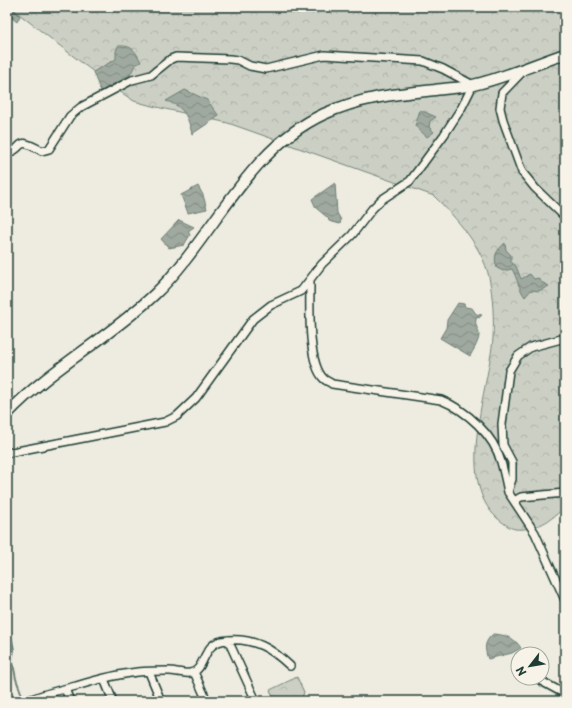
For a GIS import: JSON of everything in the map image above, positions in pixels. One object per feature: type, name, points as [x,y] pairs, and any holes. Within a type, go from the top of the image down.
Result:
[{"type":"street","points":[[7,414],[39,385],[128,317],[157,292],[252,171],[278,144],[296,130],[324,114],[369,98],[473,85],[565,54]]},
{"type":"street","points":[[7,153],[12,152],[20,144],[26,142],[42,151],[49,149],[70,116],[81,107],[132,80],[151,75],[170,59],[176,57],[238,60],[250,66],[266,69],[324,55],[423,61],[443,69],[473,85]]},
{"type":"street","points":[[527,67],[502,93],[500,108],[501,114],[522,172],[535,188],[565,217]]},
{"type":"street","points":[[7,453],[165,422],[177,416],[196,398],[253,319],[271,305],[302,291],[322,264],[352,236],[372,209],[381,200],[410,181],[421,168],[462,107],[473,85]]},
{"type":"street","points":[[310,282],[311,342],[317,368],[324,379],[332,384],[441,400],[453,406],[479,427],[491,442],[501,461],[508,492],[535,533],[565,600]]},
{"type":"street","points":[[508,492],[512,479],[512,462],[503,445],[502,424],[509,371],[518,356],[531,347],[565,338]]},
{"type":"street","points":[[514,501],[521,496],[565,493]]},
{"type":"street","points":[[228,640],[256,701]]},
{"type":"street","points":[[27,701],[104,678],[139,672],[194,672],[201,663],[210,646],[218,641],[252,641],[274,650],[290,666]]},
{"type":"street","points":[[149,672],[161,701]]},
{"type":"street","points":[[194,672],[207,701]]},
{"type":"street","points":[[104,678],[113,701]]},
{"type":"street","points":[[550,686],[565,694]]},
{"type":"street","points":[[65,689],[70,701]]},
{"type":"green space","points":[[10,7],[565,7],[565,506],[554,516],[536,527],[515,529],[497,518],[484,501],[478,480],[476,457],[477,432],[493,338],[493,308],[489,277],[481,254],[467,233],[434,196],[228,123],[134,101],[113,87]]},
{"type":"green space","points":[[297,677],[304,692],[301,701],[275,701],[270,690]]},
{"type":"water","points":[[7,7],[14,7],[15,11],[20,16],[17,22],[7,14]]},
{"type":"water","points":[[118,46],[130,47],[137,54],[141,62],[135,65],[128,79],[105,92],[100,90],[93,72],[116,59],[116,51]]},
{"type":"water","points":[[185,90],[207,100],[219,116],[192,134],[187,117],[181,109],[166,101]]},
{"type":"water","points":[[420,110],[436,117],[430,121],[429,127],[434,132],[427,137],[415,126]]},
{"type":"water","points":[[335,183],[337,213],[341,220],[340,224],[329,221],[328,218],[316,208],[312,199]]},
{"type":"water","points":[[198,186],[203,195],[207,209],[188,213],[181,195]]},
{"type":"water","points":[[179,220],[194,227],[188,231],[190,235],[184,245],[169,248],[161,239]]},
{"type":"water","points":[[505,243],[506,250],[511,255],[511,262],[516,266],[521,279],[530,274],[534,279],[538,278],[541,282],[549,286],[539,291],[531,290],[525,297],[512,269],[503,271],[497,268],[495,257],[499,249]]},
{"type":"water","points":[[458,303],[464,304],[465,307],[472,308],[476,314],[482,315],[479,318],[477,317],[476,320],[479,337],[470,356],[440,338],[446,328],[447,320]]},
{"type":"water","points":[[493,634],[502,635],[516,641],[520,646],[510,646],[510,654],[488,659],[486,643]]},
{"type":"waterway","points":[[7,616],[14,650],[12,659],[16,679],[24,701]]},
{"type":"waterway","points":[[43,696],[45,701]]}]
